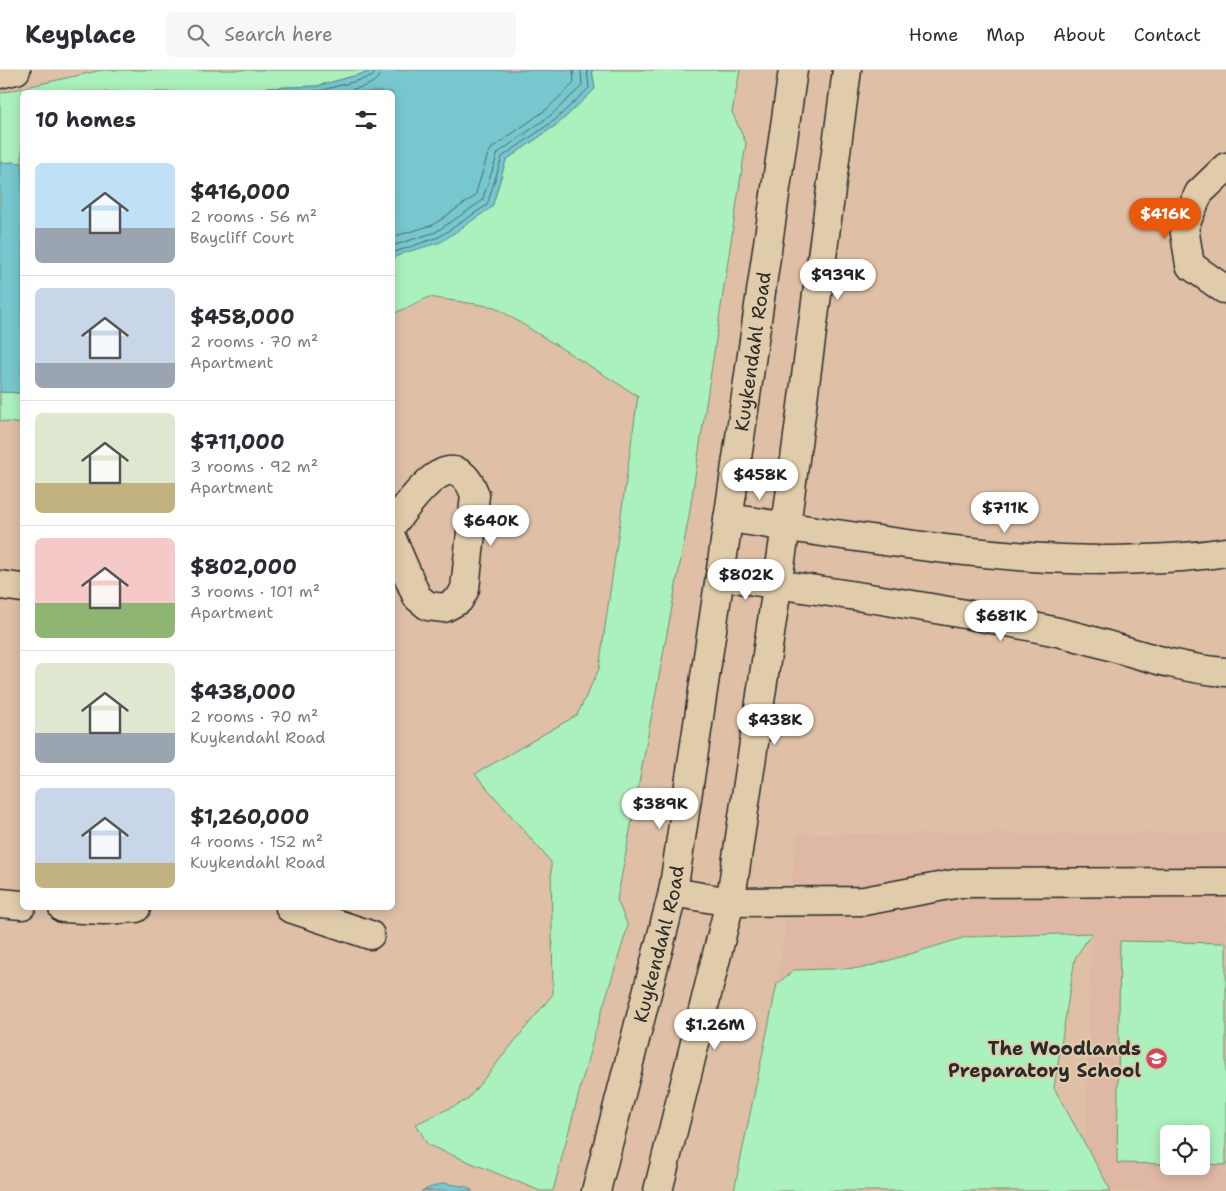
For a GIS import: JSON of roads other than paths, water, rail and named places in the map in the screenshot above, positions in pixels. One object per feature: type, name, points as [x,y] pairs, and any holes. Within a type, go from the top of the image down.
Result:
[{"type":"main road","points":[[0,74],[16,70]]},
{"type":"main road","name":"Kuykendahl Road","points":[[596,1191],[673,892],[793,70]]},
{"type":"main road","points":[[658,1191],[730,902],[778,584],[847,70]]},
{"type":"main road","points":[[1226,167],[1199,192],[1184,228],[1190,265],[1224,290],[1226,289]]},
{"type":"main road","points":[[395,521],[417,493],[432,478],[445,470],[460,473],[470,482],[475,495],[465,589],[459,600],[444,608],[428,606],[417,597],[395,545]]},
{"type":"main road","points":[[728,518],[1023,558],[1081,560],[1153,559],[1197,557],[1226,552]]},
{"type":"main road","points":[[720,576],[1010,622],[1059,632],[1152,659],[1226,672]]},
{"type":"main road","points":[[0,585],[20,588]]},
{"type":"main road","points":[[673,892],[730,902],[864,901],[960,883],[1226,882]]},
{"type":"main road","points":[[0,903],[20,905]]},
{"type":"main road","points":[[296,910],[370,935]]},
{"type":"water","points":[[376,70],[592,70],[595,89],[559,123],[506,160],[492,207],[441,242],[395,257],[395,90],[259,90],[266,88],[317,86]]},
{"type":"water","points":[[0,163],[20,163],[20,393],[0,392]]},
{"type":"water","points":[[444,1183],[467,1187],[473,1191],[421,1191]]},
{"type":"place","name":"The Woodlands Preparatory School","points":[[1157,1059]]}]
